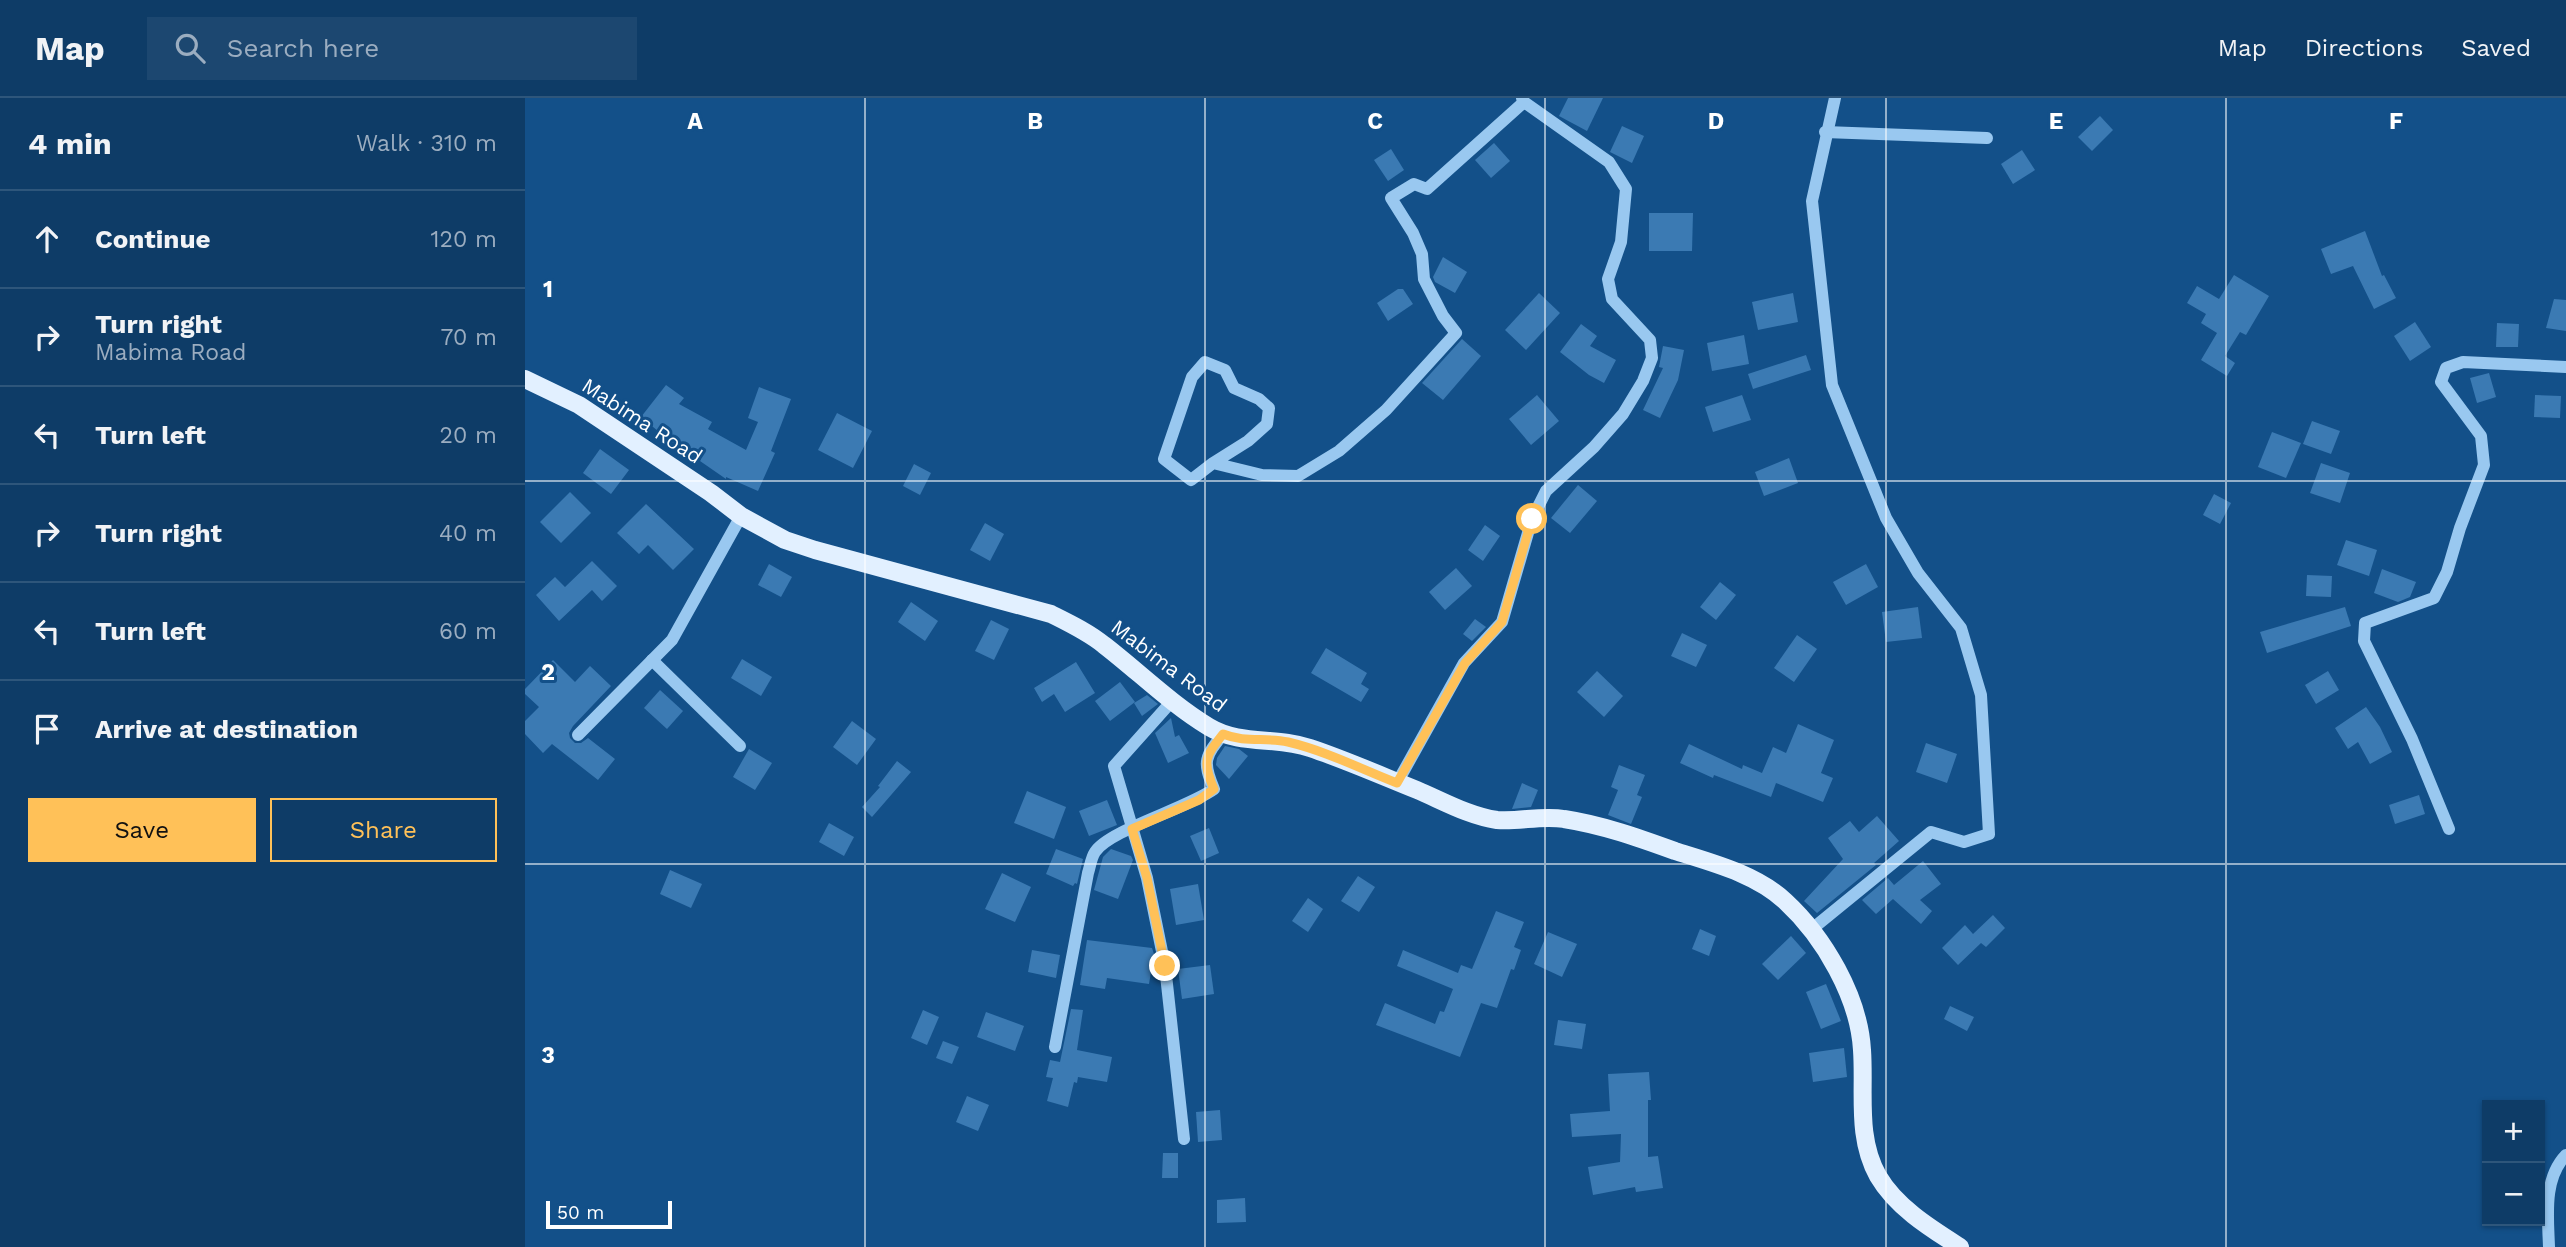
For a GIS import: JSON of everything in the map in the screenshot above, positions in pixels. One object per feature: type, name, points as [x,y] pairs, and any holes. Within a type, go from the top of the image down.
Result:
[{"type":"main road","name":"Mabima Road","points":[[525,379],[588,411],[741,516],[785,540],[1051,614],[1102,643],[1172,701],[1223,734],[1253,741],[1280,740],[1308,747],[1468,813],[1498,820],[1561,818],[1609,828],[1739,873],[1765,886],[1784,900],[1812,929],[1836,969],[1859,1025],[1864,1132],[1869,1156],[1877,1174],[1889,1193],[1907,1210],[1960,1247]]},
{"type":"street","points":[[1812,929],[1931,832],[1965,842],[1989,834],[1981,695],[1961,628],[1918,573],[1886,518],[1832,385],[1812,201],[1825,132],[1835,98]]},
{"type":"street","points":[[1213,463],[1262,475],[1298,476],[1339,451],[1386,410],[1456,333],[1443,316],[1424,279],[1422,254],[1413,233],[1391,198],[1414,184],[1427,189],[1523,100],[1609,162],[1626,189],[1621,242],[1608,278],[1612,299],[1650,340],[1652,358],[1643,381],[1623,414],[1594,447],[1546,491],[1532,519],[1502,622],[1465,663],[1397,783]]},
{"type":"street","points":[[1825,132],[1987,138]]},
{"type":"street","points":[[1205,362],[1225,370],[1234,388],[1259,399],[1269,408],[1267,424],[1248,441],[1213,463],[1191,480],[1164,458],[1192,377],[1205,362]]},
{"type":"street","points":[[2449,829],[2412,739],[2364,641],[2365,623],[2434,598],[2447,572],[2484,465],[2481,436],[2441,382],[2446,368],[2463,362],[2566,367]]},
{"type":"street","points":[[578,734],[672,640],[741,516]]},
{"type":"street","points":[[652,660],[740,746]]},
{"type":"street","points":[[1172,701],[1114,766],[1147,878],[1165,966],[1184,1139]]},
{"type":"street","points":[[1055,1047],[1088,873],[1095,852],[1109,838],[1199,800],[1214,789],[1206,771],[1206,755],[1223,734]]},
{"type":"street","points":[[2549,1247],[2550,1184],[2566,1155]]},
{"type":"building","points":[[1568,98],[1603,98],[1587,131],[1559,116]]},
{"type":"building","points":[[2100,116],[2113,130],[2092,151],[2078,137]]},
{"type":"building","points":[[1622,126],[1644,136],[1632,163],[1610,152]]},
{"type":"building","points":[[1494,143],[1510,161],[1491,178],[1475,160]]},
{"type":"building","points":[[1391,149],[1404,170],[1388,181],[1374,160]]},
{"type":"building","points":[[2022,150],[2035,170],[2013,184],[2001,164]]},
{"type":"building","points":[[1649,213],[1693,213],[1692,251],[1649,251]]},
{"type":"building","points":[[2365,231],[2382,276],[2384,275],[2396,298],[2374,309],[2353,266],[2331,274],[2321,249]]},
{"type":"building","points":[[1443,257],[1467,272],[1455,293],[1435,282],[1433,277]]},
{"type":"building","points":[[2234,275],[2269,296],[2246,335],[2240,332],[2225,356],[2235,363],[2227,376],[2201,360],[2217,333],[2201,323],[2206,314],[2187,303],[2197,286],[2219,299]]},
{"type":"building","points":[[1398,289],[1403,289],[1413,304],[1388,321],[1377,303]]},
{"type":"building","points":[[1539,293],[1560,313],[1526,350],[1505,330]]},
{"type":"building","points":[[1793,293],[1798,322],[1758,330],[1752,302]]},
{"type":"building","points":[[2554,299],[2566,300],[2566,331],[2546,328]]},
{"type":"building","points":[[2415,322],[2431,347],[2410,361],[2394,336]]},
{"type":"building","points":[[2497,323],[2519,324],[2518,347],[2496,347]]},
{"type":"building","points":[[1581,324],[1597,336],[1590,346],[1616,360],[1604,383],[1560,352]]},
{"type":"building","points":[[1744,335],[1749,364],[1712,371],[1707,343]]},
{"type":"building","points":[[1462,339],[1481,356],[1443,400],[1422,383]]},
{"type":"building","points":[[1663,346],[1684,350],[1678,380],[1660,418],[1643,410],[1663,368],[1659,367]]},
{"type":"building","points":[[1806,355],[1811,370],[1753,389],[1748,374]]},
{"type":"building","points":[[2489,373],[2496,397],[2477,403],[2470,378]]},
{"type":"building","points":[[666,385],[684,398],[679,404],[712,422],[708,429],[746,450],[758,422],[748,418],[759,387],[791,399],[771,451],[775,453],[758,491],[726,479],[700,461],[701,459],[670,441],[641,417]]},
{"type":"building","points":[[1537,395],[1559,421],[1531,445],[1509,419]]},
{"type":"building","points":[[1742,395],[1751,420],[1713,432],[1705,407]]},
{"type":"building","points":[[2535,395],[2561,396],[2560,418],[2534,417]]},
{"type":"building","points":[[837,413],[872,431],[853,468],[818,450]]},
{"type":"building","points":[[2312,421],[2340,431],[2331,454],[2303,444]]},
{"type":"building","points":[[2272,432],[2301,443],[2286,478],[2258,467]]},
{"type":"building","points":[[600,449],[629,470],[611,494],[583,473]]},
{"type":"building","points":[[1789,458],[1798,483],[1764,496],[1755,472]]},
{"type":"building","points":[[2321,463],[2350,473],[2340,503],[2310,493]]},
{"type":"building","points":[[914,464],[931,473],[920,495],[903,486]]},
{"type":"building","points":[[1578,485],[1597,501],[1570,533],[1551,518]]},
{"type":"building","points":[[570,492],[591,513],[561,543],[540,522]]},
{"type":"building","points":[[2214,494],[2231,503],[2220,524],[2203,515]]},
{"type":"building","points":[[646,504],[694,549],[673,570],[648,545],[639,554],[617,533]]},
{"type":"building","points":[[985,523],[1004,534],[990,561],[970,550]]},
{"type":"building","points":[[1485,525],[1500,536],[1483,561],[1468,550]]},
{"type":"building","points":[[2346,540],[2377,550],[2369,576],[2337,565]]},
{"type":"building","points":[[592,561],[617,586],[602,601],[592,590],[559,621],[536,595],[555,577],[565,587]]},
{"type":"building","points":[[769,564],[792,577],[781,597],[758,585]]},
{"type":"building","points":[[1866,564],[1878,587],[1846,605],[1833,582]]},
{"type":"building","points":[[1456,568],[1472,586],[1445,610],[1429,592]]},
{"type":"building","points":[[2382,569],[2416,582],[2410,597],[2398,602],[2374,593]]},
{"type":"building","points":[[2307,575],[2332,576],[2331,597],[2306,596]]},
{"type":"building","points":[[1720,582],[1736,595],[1716,620],[1700,607]]},
{"type":"building","points":[[911,602],[938,621],[925,641],[898,622]]},
{"type":"building","points":[[1918,607],[1922,638],[1886,642],[1882,612]]},
{"type":"building","points":[[2345,607],[2351,626],[2267,653],[2260,632]]},
{"type":"building","points":[[1475,619],[1486,627],[1472,641],[1463,634]]},
{"type":"building","points":[[991,620],[1009,629],[994,660],[975,651]]},
{"type":"building","points":[[1682,633],[1707,645],[1696,667],[1671,656]]},
{"type":"building","points":[[1797,635],[1817,649],[1794,682],[1774,668]]},
{"type":"building","points":[[1326,648],[1367,673],[1361,684],[1369,689],[1361,702],[1311,673]]},
{"type":"building","points":[[742,659],[772,677],[761,696],[731,678]]},
{"type":"building","points":[[553,660],[575,682],[590,666],[611,686],[569,733],[575,743],[581,743],[588,738],[615,759],[598,780],[552,744],[543,753],[525,734],[525,721],[539,707],[525,694],[525,689]]},
{"type":"building","points":[[1076,662],[1095,693],[1065,712],[1054,694],[1042,702],[1034,688]]},
{"type":"building","points":[[1597,671],[1623,696],[1604,717],[1577,692]]},
{"type":"building","points":[[2328,671],[2339,690],[2316,704],[2305,685]]},
{"type":"building","points":[[1120,682],[1135,702],[1110,721],[1095,701]]},
{"type":"building","points":[[660,690],[683,711],[667,729],[644,708]]},
{"type":"building","points":[[1147,695],[1158,704],[1142,716],[1134,703]]},
{"type":"building","points":[[2366,707],[2380,727],[2392,752],[2370,764],[2358,742],[2348,749],[2335,728]]},
{"type":"building","points":[[1171,718],[1175,737],[1179,735],[1189,753],[1168,763],[1155,733]]},
{"type":"building","points":[[852,721],[876,739],[857,765],[833,747]]},
{"type":"building","points":[[1798,724],[1834,740],[1821,773],[1833,778],[1823,802],[1776,783],[1771,797],[1714,775],[1713,778],[1680,763],[1689,744],[1742,769],[1743,765],[1762,773],[1773,747],[1786,753]]},
{"type":"building","points":[[1926,743],[1957,754],[1947,783],[1916,772]]},
{"type":"building","points":[[1225,746],[1239,749],[1248,756],[1229,779],[1216,765]]},
{"type":"building","points":[[749,749],[772,763],[755,790],[733,777]]},
{"type":"building","points":[[897,761],[911,772],[872,817],[862,807],[880,787],[878,786]]},
{"type":"building","points":[[1619,765],[1645,775],[1637,795],[1642,797],[1631,824],[1608,815],[1618,790],[1611,787]]},
{"type":"building","points":[[1522,783],[1538,790],[1531,807],[1512,809]]},
{"type":"building","points":[[1027,791],[1066,807],[1054,839],[1014,823]]},
{"type":"building","points":[[2419,795],[2425,814],[2395,824],[2389,805]]},
{"type":"building","points":[[1107,800],[1117,825],[1089,836],[1079,811]]},
{"type":"building","points":[[1877,816],[1899,841],[1874,863],[1876,865],[1817,913],[1804,901],[1843,859],[1828,838],[1850,821],[1859,832]]},
{"type":"building","points":[[829,823],[854,837],[844,856],[819,842]]},
{"type":"building","points":[[1209,828],[1219,853],[1201,861],[1190,836]]},
{"type":"building","points":[[1056,849],[1083,859],[1077,884],[1073,886],[1046,874]]},
{"type":"building","points":[[1111,849],[1131,856],[1133,860],[1118,899],[1094,890],[1103,857]]},
{"type":"building","points":[[1923,861],[1941,884],[1920,900],[1932,911],[1921,924],[1893,899],[1876,914],[1862,900],[1888,878],[1894,885]]},
{"type":"building","points":[[670,870],[702,884],[691,908],[660,894]]},
{"type":"building","points":[[1002,873],[1031,887],[1015,922],[985,909]]},
{"type":"building","points":[[1358,876],[1375,887],[1359,912],[1341,901]]},
{"type":"building","points":[[1198,884],[1204,920],[1176,925],[1170,889]]},
{"type":"building","points":[[1308,898],[1323,909],[1308,932],[1292,921]]},
{"type":"building","points":[[1496,911],[1524,922],[1514,947],[1521,950],[1497,1008],[1481,1003],[1460,1057],[1376,1025],[1385,1003],[1435,1024],[1440,1011],[1444,1012],[1453,989],[1397,966],[1403,950],[1458,973],[1461,965],[1472,969]]},
{"type":"building","points":[[1993,915],[2005,928],[1986,947],[1981,943],[1958,965],[1942,948],[1965,925],[1973,934]]},
{"type":"building","points":[[1700,929],[1716,936],[1709,956],[1692,949]]},
{"type":"building","points":[[1548,932],[1577,944],[1562,977],[1534,964]]},
{"type":"building","points":[[1791,936],[1806,953],[1778,980],[1762,964]]},
{"type":"building","points":[[1087,940],[1152,948],[1154,954],[1149,984],[1107,978],[1105,989],[1080,985]]},
{"type":"building","points":[[1032,950],[1060,955],[1056,978],[1028,972]]},
{"type":"building","points":[[1210,965],[1214,994],[1182,999],[1178,969]]},
{"type":"building","points":[[1826,984],[1841,1021],[1821,1029],[1806,992]]},
{"type":"building","points":[[1950,1006],[1974,1017],[1967,1031],[1944,1019]]},
{"type":"building","points":[[1071,1009],[1083,1010],[1077,1050],[1112,1057],[1107,1082],[1078,1077],[1077,1083],[1074,1082],[1068,1107],[1047,1101],[1053,1078],[1046,1077],[1050,1060],[1060,1062]]},
{"type":"building","points":[[923,1010],[939,1017],[927,1045],[911,1038]]},
{"type":"building","points":[[986,1012],[1024,1026],[1015,1051],[977,1037]]},
{"type":"building","points":[[1558,1020],[1586,1024],[1582,1049],[1554,1045]]},
{"type":"building","points":[[943,1041],[959,1047],[952,1064],[936,1058]]},
{"type":"building","points":[[1844,1048],[1847,1077],[1813,1082],[1809,1053]]},
{"type":"building","points":[[1649,1072],[1651,1100],[1648,1100],[1648,1157],[1658,1156],[1663,1188],[1636,1192],[1635,1187],[1593,1195],[1588,1167],[1620,1162],[1621,1134],[1572,1137],[1570,1114],[1610,1111],[1608,1074]]},
{"type":"building","points":[[967,1096],[989,1105],[978,1131],[956,1122]]},
{"type":"building","points":[[1220,1110],[1222,1140],[1198,1142],[1196,1112]]},
{"type":"building","points":[[1163,1153],[1178,1153],[1178,1178],[1162,1178]]},
{"type":"building","points":[[1245,1198],[1246,1222],[1217,1223],[1217,1200]]},
{"type":"route","points":[[1165,966],[1147,878],[1132,829],[1199,800],[1214,789],[1206,771],[1206,755],[1223,734],[1253,741],[1280,740],[1308,747],[1397,783],[1465,663],[1502,622],[1532,519]]}]
